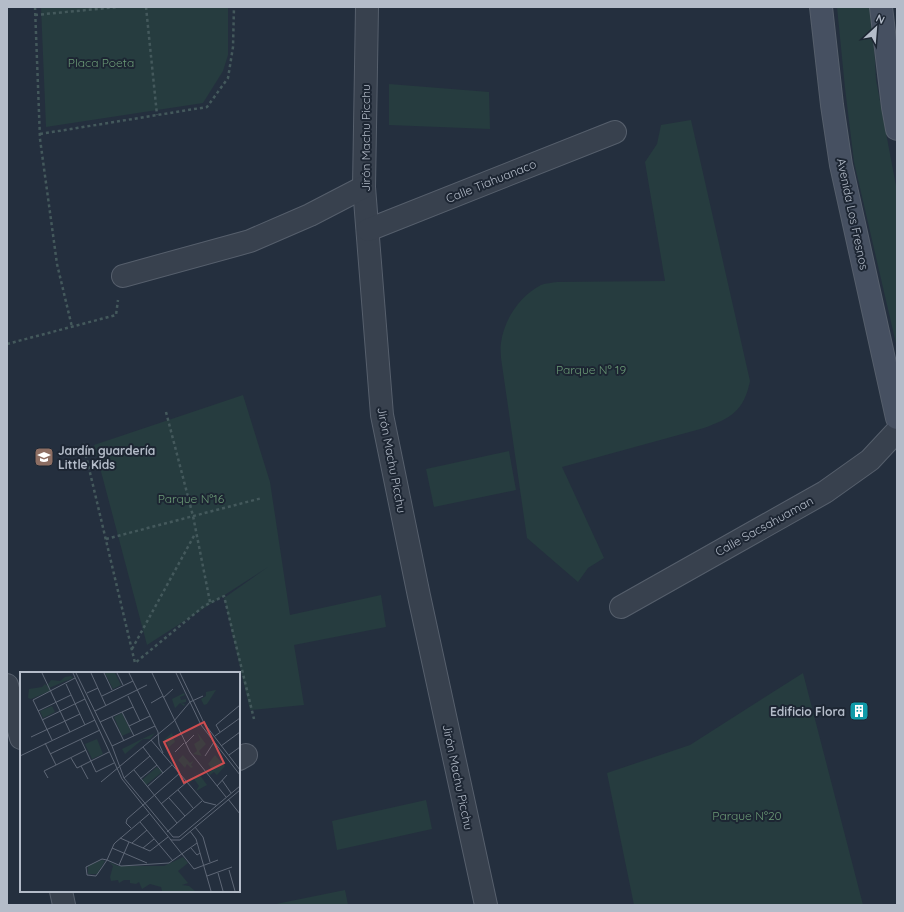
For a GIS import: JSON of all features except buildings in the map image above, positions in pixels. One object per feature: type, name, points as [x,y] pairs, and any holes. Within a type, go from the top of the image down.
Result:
[{"type":"main road","name":"Avenida Los Fresnos","points":[[821,7],[832,104],[841,165],[897,418]]},
{"type":"main road","points":[[881,7],[893,108],[897,129]]},
{"type":"street","name":"Jirón Machu Picchu","points":[[367,7],[364,187],[382,415],[420,604],[486,905]]},
{"type":"street","name":"Calle Tiahuanaco","points":[[368,230],[615,132]]},
{"type":"street","points":[[123,276],[250,241],[310,215],[364,187]]},
{"type":"street","name":"Calle Sacsahuaman","points":[[621,606],[825,492],[870,460],[897,431]]},
{"type":"street","points":[[9,698],[20,735]]},
{"type":"street","points":[[61,892],[64,905]]},
{"type":"path","points":[[35,7],[40,134],[57,264],[72,327]]},
{"type":"path","points":[[35,15],[118,7]]},
{"type":"path","points":[[146,7],[157,115]]},
{"type":"path","points":[[40,134],[207,107],[228,78],[233,47],[234,7]]},
{"type":"path","points":[[7,344],[116,315],[123,276]]},
{"type":"path","points":[[166,412],[193,516],[210,603]]},
{"type":"path","points":[[83,444],[132,649],[134,663],[204,606],[224,596],[254,719]]},
{"type":"path","points":[[106,539],[262,498]]},
{"type":"path","points":[[132,649],[196,534]]},
{"type":"green space","name":"Placa Poeta","points":[[41,7],[228,7],[228,55],[223,71],[203,103],[46,127]]},
{"type":"green space","points":[[837,7],[872,7],[876,80],[897,191],[897,348],[854,162]]},
{"type":"green space","points":[[389,84],[489,92],[490,129],[389,125]]},
{"type":"green space","name":"Parque Nº 19","points":[[691,120],[750,381],[744,400],[740,406],[729,417],[722,421],[704,428],[562,467],[604,558],[588,568],[578,582],[527,538],[501,358],[503,334],[509,317],[514,309],[526,295],[543,284],[557,282],[665,281],[645,162],[657,144],[661,125]]},
{"type":"green space","name":"Parque N°16","points":[[243,395],[270,482],[290,615],[381,595],[386,627],[294,645],[304,705],[250,710],[224,598],[268,567],[147,645],[94,445]]},
{"type":"green space","points":[[509,451],[516,490],[434,507],[426,469]]},
{"type":"green space","name":"Parque N°20","points":[[803,673],[863,905],[634,905],[607,773],[690,745]]},
{"type":"green space","points":[[426,800],[432,829],[337,850],[332,821]]},
{"type":"green space","points":[[345,890],[348,905],[271,905]]},
{"type":"place","name":"Jardín guardería Little Kids","points":[[44,457]]},
{"type":"place","name":"Edificio Flora","points":[[859,711]]}]
